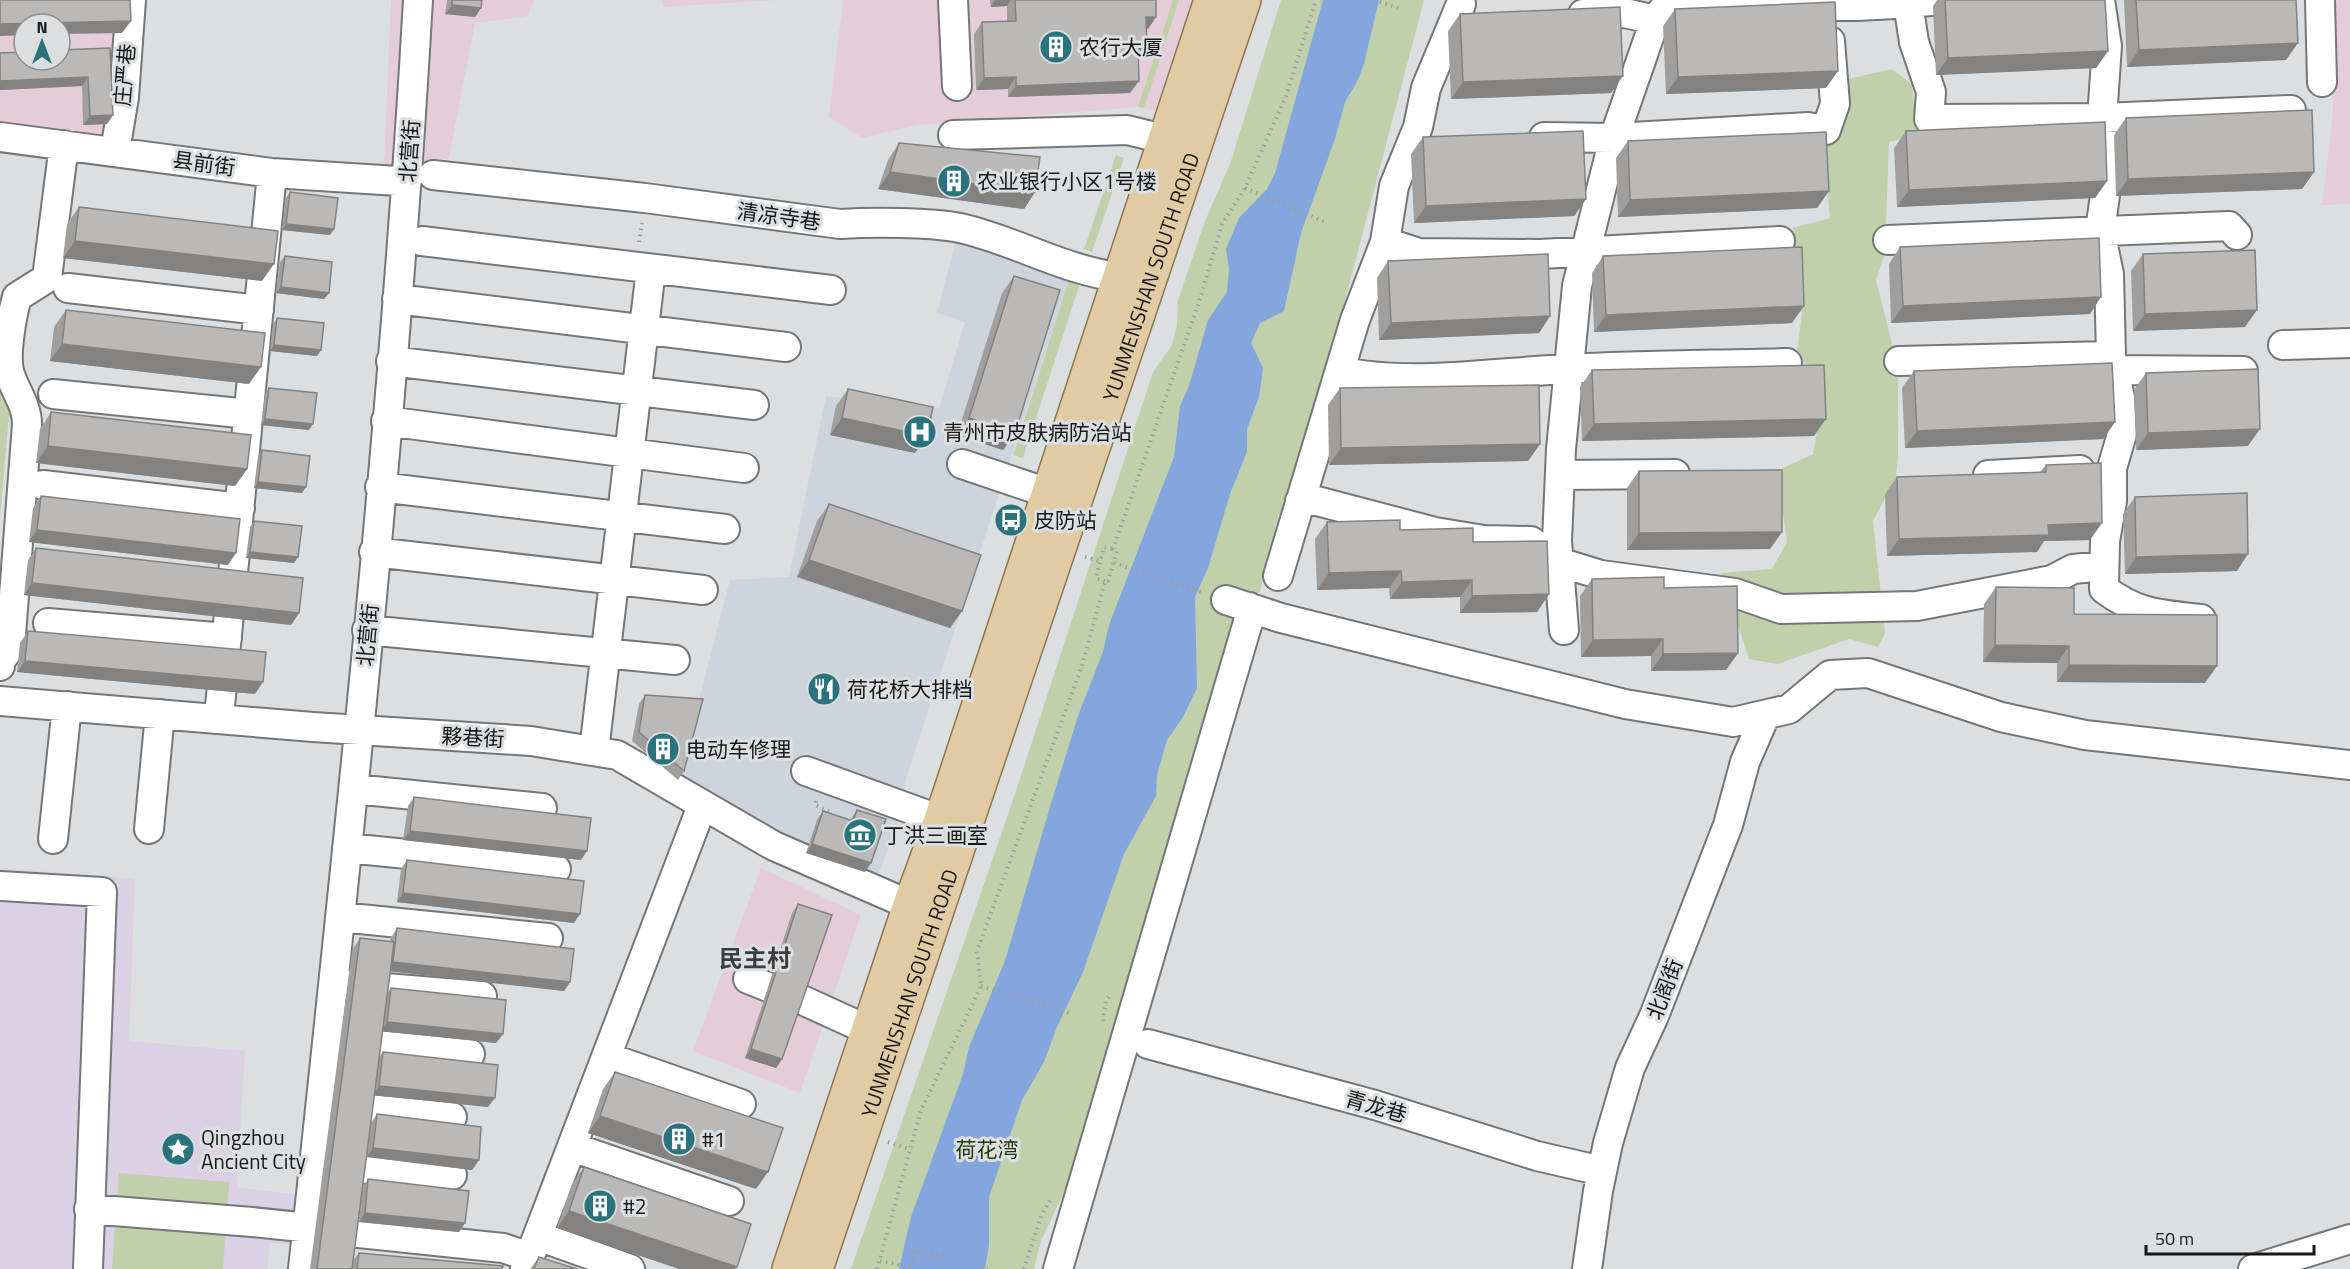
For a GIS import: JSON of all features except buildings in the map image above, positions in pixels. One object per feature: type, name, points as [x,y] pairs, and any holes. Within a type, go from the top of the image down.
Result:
[{"type":"main road","name":"YUNMENSHAN SOUTH ROAD","points":[[816,1269],[1061,497],[1118,277],[1211,0]]},
{"type":"main road","name":"YUNMENSHAN SOUTH ROAD","points":[[789,1269],[910,905],[1244,0]]},
{"type":"street","name":"庄严巷","points":[[115,150],[124,97],[130,0]]},
{"type":"street","name":"北营街","points":[[303,1269],[360,730],[397,299],[420,177],[418,0]]},
{"type":"street","points":[[953,0],[957,86]]},
{"type":"street","points":[[1564,630],[1559,562],[1560,475],[1576,286],[1614,138],[1655,20],[1666,6],[1827,6],[1943,0]]},
{"type":"street","points":[[2100,0],[2107,46],[2102,118],[2106,188],[2100,231],[2109,274],[2112,363],[2120,398],[2122,434],[2112,468],[2123,500],[2104,566],[2104,589],[2122,603],[2143,612],[2201,619]]},
{"type":"street","points":[[2320,0],[2322,82]]},
{"type":"street","points":[[1899,2],[1931,92],[1932,123],[2291,110]]},
{"type":"street","points":[[1520,137],[1614,138],[1808,127],[1826,130],[1835,104],[1827,6]]},
{"type":"street","points":[[1560,15],[1625,13],[1655,20]]},
{"type":"street","points":[[1278,576],[1355,320],[1385,242],[1394,186],[1426,136],[1426,88],[1464,15]]},
{"type":"street","points":[[953,135],[1127,130],[1164,139]]},
{"type":"street","name":"县前街","points":[[0,137],[115,150],[272,173],[398,181],[420,177]]},
{"type":"street","points":[[0,666],[0,661],[10,648],[27,424],[27,413],[9,370],[12,315],[17,297],[47,278],[64,145]]},
{"type":"street","points":[[215,718],[220,706],[227,638],[221,575],[240,508],[272,173]]},
{"type":"street","name":"清凉寺巷","points":[[420,177],[645,198],[840,225],[863,222],[958,228],[1035,252],[1091,274],[1118,277]]},
{"type":"street","points":[[1888,240],[2229,226],[2236,235]]},
{"type":"street","points":[[422,241],[831,290]]},
{"type":"street","points":[[1385,242],[1419,254],[1540,254],[1780,241]]},
{"type":"street","points":[[594,751],[651,269]]},
{"type":"street","points":[[68,288],[259,310]]},
{"type":"street","points":[[397,299],[786,347]]},
{"type":"street","points":[[2283,345],[2350,342]]},
{"type":"street","points":[[391,361],[754,405]]},
{"type":"street","points":[[1899,361],[2112,363],[2243,371]]},
{"type":"street","points":[[1340,371],[1377,376],[1482,375],[1568,369],[1787,363]]},
{"type":"street","points":[[53,394],[249,414]]},
{"type":"street","points":[[386,421],[744,468]]},
{"type":"street","points":[[962,464],[1061,497]]},
{"type":"street","points":[[1957,477],[2112,468]]},
{"type":"street","points":[[1560,475],[1697,473]]},
{"type":"street","points":[[43,485],[240,508]]},
{"type":"street","points":[[380,487],[725,529]]},
{"type":"street","points":[[1300,501],[1317,501],[1435,532],[1484,540],[1531,541],[1559,562],[1601,575],[1735,593],[1781,609],[1917,606],[2052,580],[2073,569],[2104,566]]},
{"type":"street","points":[[374,552],[703,590]]},
{"type":"street","points":[[1238,603],[1281,618],[1625,704],[1733,722],[1790,709],[1830,675],[1868,673],[2001,717],[2085,735],[2350,765]]},
{"type":"street","points":[[1058,1269],[1248,622],[1238,603]]},
{"type":"street","points":[[48,623],[227,638]]},
{"type":"street","points":[[368,630],[675,660]]},
{"type":"street","name":"夥巷街","points":[[0,701],[360,730],[531,741],[617,755],[774,846],[910,905]]},
{"type":"street","points":[[53,839],[67,706]]},
{"type":"street","points":[[149,829],[160,714]]},
{"type":"street","name":"北阁街","points":[[1587,1269],[1602,1171],[1630,1068],[1654,1016],[1728,825],[1745,762],[1765,716]]},
{"type":"street","points":[[806,771],[941,820]]},
{"type":"street","points":[[354,789],[542,808]]},
{"type":"street","points":[[531,1254],[702,806]]},
{"type":"street","points":[[347,848],[556,869]]},
{"type":"street","points":[[0,886],[102,892],[88,1269]]},
{"type":"street","points":[[340,917],[548,938]]},
{"type":"street","points":[[333,984],[482,996]]},
{"type":"street","points":[[800,999],[868,1030]]},
{"type":"street","points":[[327,1041],[470,1054]]},
{"type":"street","name":"青龙巷","points":[[1148,1044],[1375,1105],[1537,1156],[1602,1171]]},
{"type":"street","points":[[607,1056],[741,1104]]},
{"type":"street","points":[[320,1104],[452,1118]]},
{"type":"street","points":[[572,1147],[729,1202]]},
{"type":"street","points":[[314,1165],[452,1175]]},
{"type":"street","points":[[89,1209],[307,1227],[502,1248],[630,1269]]},
{"type":"street","points":[[2253,1269],[2350,1239]]},
{"type":"path","points":[[1113,549],[1199,302],[1222,224],[1245,188],[1286,96],[1316,0]]},
{"type":"path","points":[[1374,0],[1398,8]]},
{"type":"path","points":[[1245,188],[1325,222]]},
{"type":"path","points":[[645,198],[638,251],[651,269]]},
{"type":"path","points":[[878,1269],[921,1110],[981,986],[977,951],[1082,666],[1105,581],[1108,581],[1117,550],[1104,547],[1096,578],[1105,581]]},
{"type":"path","points":[[1082,556],[1100,561]]},
{"type":"path","points":[[1114,563],[1238,603]]},
{"type":"path","points":[[981,986],[1072,1014]]},
{"type":"path","points":[[884,1141],[911,1150]]},
{"type":"path","points":[[880,1261],[912,1268],[916,1250],[946,1257],[943,1269]]},
{"type":"path","points":[[981,1269],[988,1269]]},
{"type":"shaded area","points":[[0,0],[123,0],[111,142],[0,128]]},
{"type":"shaded area","points":[[391,0],[534,0],[528,16],[475,23],[449,158],[384,166]]},
{"type":"shaded area","points":[[662,0],[777,0],[663,7]]},
{"type":"shaded area","points":[[843,0],[1193,0],[1155,111],[1138,107],[918,125],[862,138],[829,117]]},
{"type":"shaded area","points":[[2329,0],[2350,0],[2350,204],[2322,205],[2333,113]]},
{"type":"shaded area","points":[[958,233],[1071,273],[905,782],[904,805],[877,879],[807,856],[678,780],[730,580],[789,577],[826,396],[939,408],[965,322],[937,313]]},
{"type":"shaded area","points":[[0,868],[135,879],[129,1041],[245,1051],[237,1187],[306,1196],[300,1245],[270,1243],[267,1269],[0,1269]]},
{"type":"shaded area","points":[[761,868],[861,915],[800,1093],[693,1051]]},
{"type":"green space","points":[[1173,0],[1179,0],[1144,108],[1138,107]]},
{"type":"green space","name":"荷花湾","points":[[1281,0],[1424,0],[1295,491],[1278,517],[1260,591],[1249,607],[1070,1179],[1041,1241],[1034,1269],[851,1269],[1013,800],[1153,372],[1172,345],[1177,326],[1178,300],[1205,221],[1230,164]]},
{"type":"green space","points":[[1892,69],[1912,84],[1916,136],[1889,142],[1885,253],[1876,280],[1892,343],[1898,380],[1896,478],[1873,521],[1885,633],[1878,647],[1849,639],[1777,664],[1749,659],[1721,573],[1772,569],[1787,542],[1777,471],[1813,454],[1824,391],[1797,352],[1802,313],[1790,264],[1793,228],[1830,218],[1823,151],[1839,132],[1848,79]]},
{"type":"green space","points":[[1116,155],[1124,158],[1092,252],[1084,249]]},
{"type":"green space","points":[[1071,273],[1082,277],[1023,458],[1013,455]]},
{"type":"green space","points":[[0,376],[10,404],[0,518]]},
{"type":"green space","points":[[119,1173],[229,1182],[223,1269],[112,1269]]},
{"type":"water","points":[[1323,0],[1379,0],[1364,64],[1345,102],[1335,139],[1301,233],[1284,311],[1260,323],[1251,343],[1263,368],[1259,397],[1247,429],[1247,452],[1230,494],[1208,568],[1195,597],[1197,688],[1183,717],[1167,740],[1157,775],[1156,796],[1124,854],[1083,972],[1057,1027],[1044,1062],[1022,1100],[989,1197],[989,1245],[985,1269],[899,1269],[911,1217],[963,1074],[969,1047],[1005,961],[1079,713],[1103,652],[1109,625],[1174,457],[1180,406],[1189,386],[1208,320],[1227,292],[1229,269],[1226,249],[1239,218],[1267,189],[1275,173]]},
{"type":"place","name":"农行大厦","points":[[1056,47]]},
{"type":"place","name":"农业银行小区1号楼","points":[[954,181]]},
{"type":"place","name":"青州市皮肤病防治站","points":[[920,432]]},
{"type":"place","name":"皮防站","points":[[1011,520]]},
{"type":"place","name":"荷花桥大排档","points":[[824,689]]},
{"type":"place","name":"电动车修理","points":[[663,749]]},
{"type":"place","name":"丁洪三画室","points":[[860,835]]},
{"type":"place","name":"#1","points":[[679,1139]]},
{"type":"place","name":"Qingzhou Ancient City","points":[[178,1149]]},
{"type":"place","name":"#2","points":[[600,1206]]},
{"type":"district","name":"民主村","points":[[755,958]]}]
